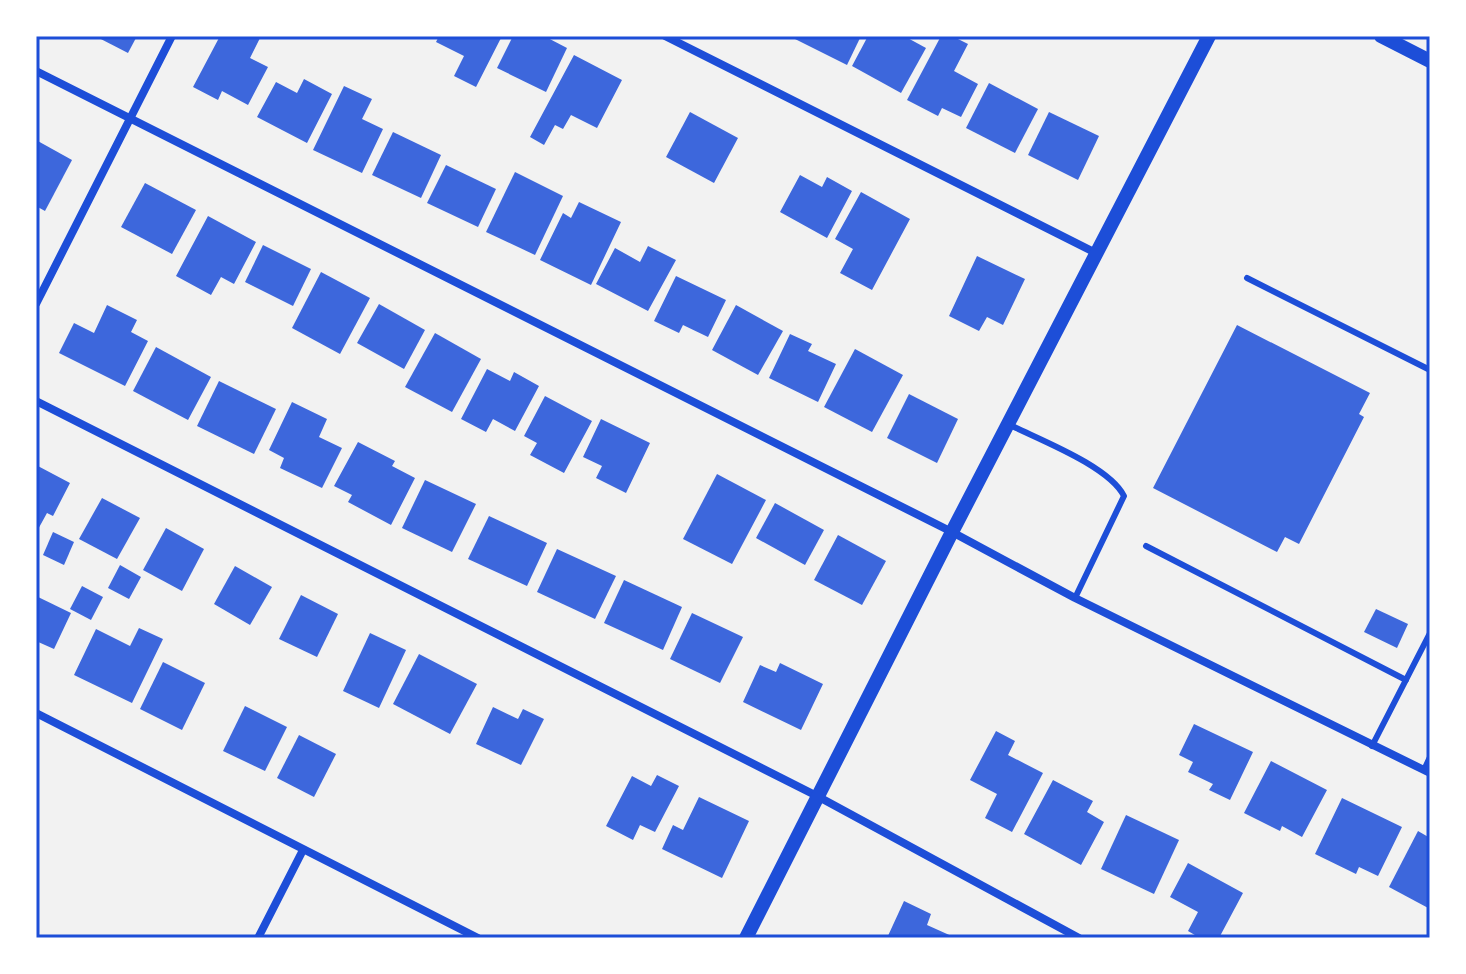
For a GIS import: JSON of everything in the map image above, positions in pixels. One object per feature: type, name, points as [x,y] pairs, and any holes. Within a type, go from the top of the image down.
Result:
[{"type":"street","points":[[36,304],[172,36]]},
{"type":"street","points":[[665,36],[1096,253]]},
{"type":"street","points":[[746,938],[1209,36]]},
{"type":"street","points":[[1381,36],[1430,61]]},
{"type":"street","points":[[36,71],[952,532],[1075,598],[1427,772]]},
{"type":"street","points":[[36,401],[817,796],[1079,938]]},
{"type":"street","points":[[36,713],[478,938]]},
{"type":"street","points":[[258,938],[303,850]]},
{"type":"lane","points":[[1247,278],[1430,370]]},
{"type":"lane","points":[[1008,424],[1098,470],[1118,484],[1124,496],[1075,598]]},
{"type":"lane","points":[[1146,546],[1406,680]]},
{"type":"lane","points":[[1372,746],[1430,633]]},
{"type":"lane","points":[[1427,772],[1430,757]]},
{"type":"building","points":[[95,36],[137,36],[128,53]]},
{"type":"building","points":[[220,36],[261,36],[250,58],[268,67],[248,105],[222,91],[218,100],[193,87]]},
{"type":"building","points":[[439,36],[502,36],[476,87],[454,76],[464,56],[436,42]]},
{"type":"building","points":[[513,36],[544,36],[567,48],[546,92],[497,68]]},
{"type":"building","points":[[796,36],[861,36],[847,65],[795,39]]},
{"type":"building","points":[[868,36],[904,36],[926,48],[901,93],[852,66]]},
{"type":"building","points":[[941,36],[952,36],[968,44],[954,71],[978,84],[961,117],[942,108],[938,116],[907,100]]},
{"type":"building","points":[[574,55],[622,80],[597,128],[571,115],[563,129],[555,125],[544,145],[530,137]]},
{"type":"building","points":[[304,79],[332,94],[307,143],[257,117],[276,82],[297,93]]},
{"type":"building","points":[[989,83],[1038,109],[1015,153],[966,128]]},
{"type":"building","points":[[344,86],[372,99],[362,119],[383,129],[362,173],[313,150]]},
{"type":"building","points":[[690,112],[738,138],[714,183],[666,157]]},
{"type":"building","points":[[1049,112],[1099,136],[1078,180],[1028,155]]},
{"type":"building","points":[[393,132],[441,155],[421,198],[372,175]]},
{"type":"building","points":[[36,140],[72,160],[45,211],[36,206]]},
{"type":"building","points":[[446,165],[496,189],[478,227],[427,203]]},
{"type":"building","points":[[515,172],[563,196],[535,255],[486,232]]},
{"type":"building","points":[[800,175],[822,187],[827,177],[852,191],[827,238],[780,212]]},
{"type":"building","points":[[145,183],[196,210],[172,254],[121,227]]},
{"type":"building","points":[[861,192],[910,219],[872,290],[840,273],[853,249],[835,239]]},
{"type":"building","points":[[579,202],[621,222],[591,285],[540,260],[563,213],[571,218]]},
{"type":"building","points":[[208,216],[256,242],[234,284],[221,277],[211,295],[176,276]]},
{"type":"building","points":[[263,245],[311,269],[293,306],[245,282]]},
{"type":"building","points":[[648,246],[676,260],[648,311],[596,284],[615,248],[640,262]]},
{"type":"building","points":[[977,256],[1025,279],[1003,325],[987,317],[979,331],[949,316]]},
{"type":"building","points":[[321,272],[370,298],[340,354],[292,328]]},
{"type":"building","points":[[676,276],[726,300],[708,337],[683,325],[679,333],[654,321]]},
{"type":"building","points":[[379,304],[425,330],[404,369],[357,343]]},
{"type":"building","points":[[107,305],[137,320],[131,332],[148,341],[125,386],[59,353],[74,323],[94,333]]},
{"type":"building","points":[[736,305],[783,331],[758,375],[712,350]]},
{"type":"building","points":[[1237,325],[1370,393],[1359,414],[1364,417],[1299,544],[1285,537],[1277,552],[1153,488]]},
{"type":"building","points":[[435,333],[481,359],[452,412],[405,387]]},
{"type":"building","points":[[790,334],[812,344],[808,351],[836,364],[818,402],[769,378]]},
{"type":"building","points":[[156,347],[211,377],[188,420],[133,391]]},
{"type":"building","points":[[855,349],[903,375],[872,432],[824,407]]},
{"type":"building","points":[[487,369],[510,381],[514,372],[539,386],[515,431],[493,419],[486,432],[461,419]]},
{"type":"building","points":[[219,381],[276,409],[254,454],[197,426]]},
{"type":"building","points":[[909,394],[958,419],[937,463],[887,438]]},
{"type":"building","points":[[545,396],[592,421],[564,473],[530,455],[537,443],[524,436]]},
{"type":"building","points":[[292,402],[327,419],[319,437],[342,448],[322,488],[280,468],[284,458],[269,450]]},
{"type":"building","points":[[601,419],[650,443],[626,493],[596,478],[602,466],[583,457]]},
{"type":"building","points":[[358,442],[395,461],[392,466],[415,478],[391,525],[348,502],[352,495],[334,486]]},
{"type":"building","points":[[36,465],[70,483],[53,516],[47,513],[36,533]]},
{"type":"building","points":[[717,474],[766,500],[732,564],[683,539]]},
{"type":"building","points":[[425,480],[476,504],[452,552],[402,528]]},
{"type":"building","points":[[102,498],[140,518],[117,559],[79,539]]},
{"type":"building","points":[[775,503],[824,530],[805,565],[756,538]]},
{"type":"building","points":[[489,516],[547,543],[527,586],[468,559]]},
{"type":"building","points":[[166,528],[204,549],[182,591],[143,570]]},
{"type":"building","points":[[53,532],[74,542],[64,565],[43,555]]},
{"type":"building","points":[[838,535],[886,561],[862,605],[814,580]]},
{"type":"building","points":[[557,549],[616,576],[595,619],[537,592]]},
{"type":"building","points":[[120,565],[141,577],[129,599],[108,588]]},
{"type":"building","points":[[235,566],[272,587],[250,625],[214,604]]},
{"type":"building","points":[[624,580],[682,607],[663,650],[604,623]]},
{"type":"building","points":[[82,586],[103,597],[91,620],[70,609]]},
{"type":"building","points":[[301,595],[338,614],[317,657],[279,639]]},
{"type":"building","points":[[36,596],[71,613],[54,649],[36,641]]},
{"type":"building","points":[[1376,609],[1408,624],[1397,648],[1364,632]]},
{"type":"building","points":[[692,613],[743,637],[720,683],[670,659]]},
{"type":"building","points":[[139,628],[163,639],[132,703],[74,675],[96,629],[130,646]]},
{"type":"building","points":[[370,633],[406,650],[379,708],[343,691]]},
{"type":"building","points":[[419,654],[477,684],[450,734],[393,704]]},
{"type":"building","points":[[163,662],[205,683],[182,730],[140,709]]},
{"type":"building","points":[[780,663],[823,684],[801,730],[743,702],[760,665],[776,672]]},
{"type":"building","points":[[245,706],[287,727],[265,771],[223,751]]},
{"type":"building","points":[[493,707],[518,719],[523,709],[544,719],[521,765],[476,744]]},
{"type":"building","points":[[1194,724],[1253,752],[1230,800],[1209,790],[1213,784],[1188,772],[1193,762],[1179,755]]},
{"type":"building","points":[[996,731],[1015,741],[1008,755],[1043,773],[1012,832],[985,818],[997,794],[970,780]]},
{"type":"building","points":[[299,735],[336,754],[314,797],[277,778]]},
{"type":"building","points":[[1271,761],[1327,790],[1302,837],[1282,826],[1280,831],[1244,813]]},
{"type":"building","points":[[657,775],[679,786],[655,832],[640,825],[633,840],[606,826],[632,776],[651,786]]},
{"type":"building","points":[[1053,780],[1093,801],[1087,812],[1104,822],[1081,865],[1024,834]]},
{"type":"building","points":[[699,797],[749,821],[722,878],[662,849],[673,825],[683,830]]},
{"type":"building","points":[[1342,798],[1402,827],[1378,876],[1359,867],[1356,874],[1315,854]]},
{"type":"building","points":[[1126,815],[1179,840],[1154,894],[1101,869]]},
{"type":"building","points":[[1418,831],[1430,838],[1430,909],[1389,887]]},
{"type":"building","points":[[1188,863],[1243,893],[1219,938],[1200,938],[1188,931],[1198,912],[1170,897]]},
{"type":"building","points":[[904,901],[931,914],[927,925],[956,938],[887,938]]}]
